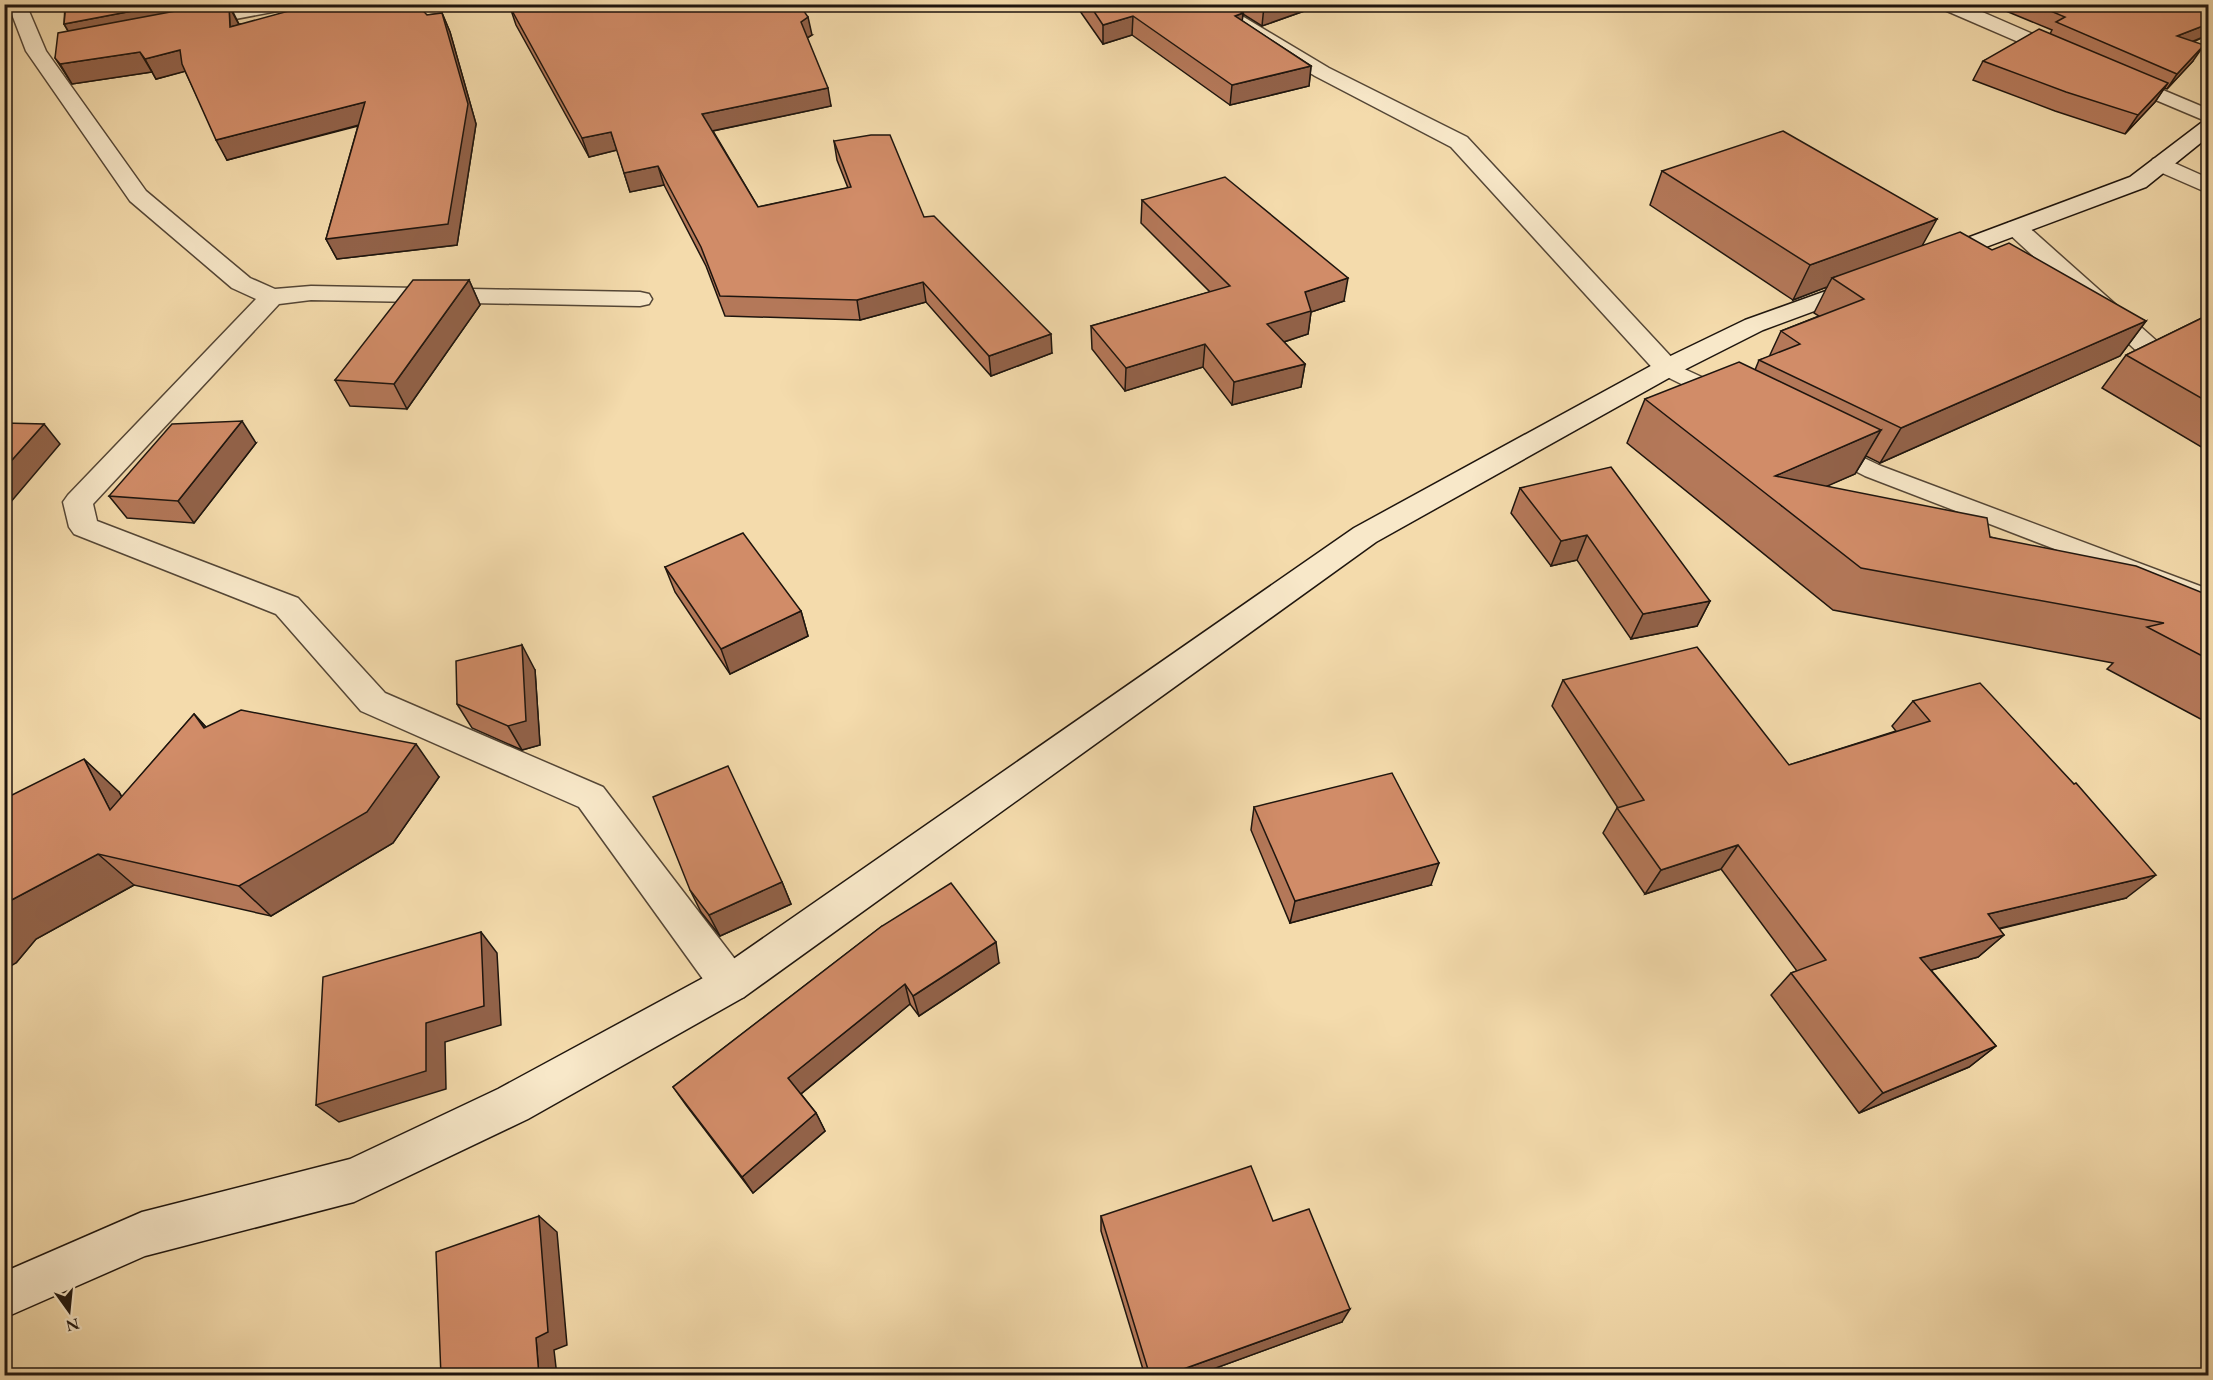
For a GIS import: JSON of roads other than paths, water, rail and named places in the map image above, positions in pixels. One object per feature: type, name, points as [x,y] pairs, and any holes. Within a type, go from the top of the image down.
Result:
[{"type":"street","points":[[17,4],[36,51],[138,196],[241,283],[272,297],[311,293],[640,299]]},
{"type":"street","points":[[166,27],[283,4]]},
{"type":"street","points":[[1208,4],[1322,72],[1459,142],[1667,368]]},
{"type":"street","points":[[1947,4],[2208,116]]},
{"type":"street","points":[[36,51],[60,46]]},
{"type":"street","points":[[4,1295],[142,1234],[354,1180],[513,1104],[730,984],[1365,535],[1667,368],[1754,325],[2138,182],[2208,127]]},
{"type":"street","points":[[2161,164],[2208,186]]},
{"type":"street","points":[[2016,228],[2150,349]]},
{"type":"street","points":[[272,297],[78,502],[84,527],[287,606],[373,702],[591,796],[730,984]]},
{"type":"lane","points":[[1667,368],[1747,408]]},
{"type":"lane","points":[[1810,439],[1873,471],[2208,599]]}]
